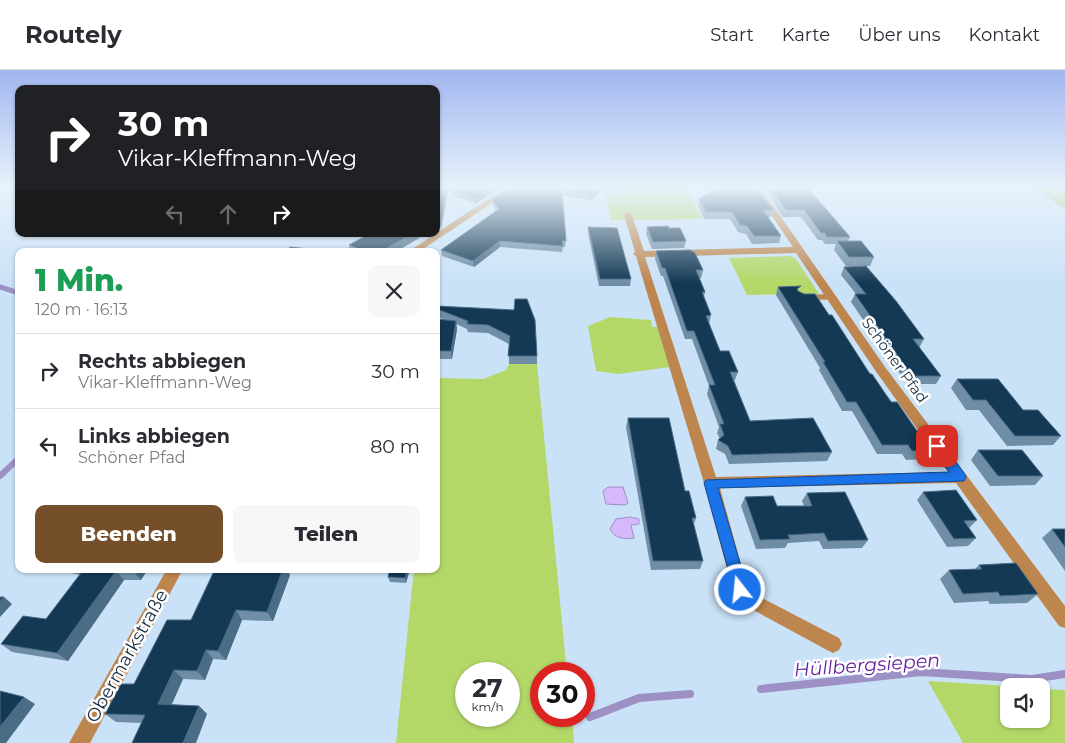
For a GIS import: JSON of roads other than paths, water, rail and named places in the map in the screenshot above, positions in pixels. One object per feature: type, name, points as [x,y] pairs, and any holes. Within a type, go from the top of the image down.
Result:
[{"type":"street","points":[[440,234],[463,219]]},
{"type":"street","points":[[629,219],[638,254],[711,483],[740,590],[745,596],[833,644]]},
{"type":"street","name":"Schöner Pfad","points":[[777,219],[797,250],[960,477],[1065,620]]},
{"type":"street","points":[[419,248],[436,237]]},
{"type":"street","points":[[638,254],[797,250]]},
{"type":"street","points":[[711,483],[960,477]]},
{"type":"street","name":"Obermarkstraße","points":[[79,743],[173,573]]},
{"type":"lane","points":[[801,298],[831,297]]},
{"type":"waterway","points":[[0,287],[15,292]]},
{"type":"waterway","points":[[0,476],[15,462]]},
{"type":"waterway","name":"Hüllbergsiepen","points":[[761,689],[921,672],[1032,679],[1065,674]]},
{"type":"waterway","name":"Hüllbergsiepen","points":[[595,715],[639,698],[690,694]]}]
